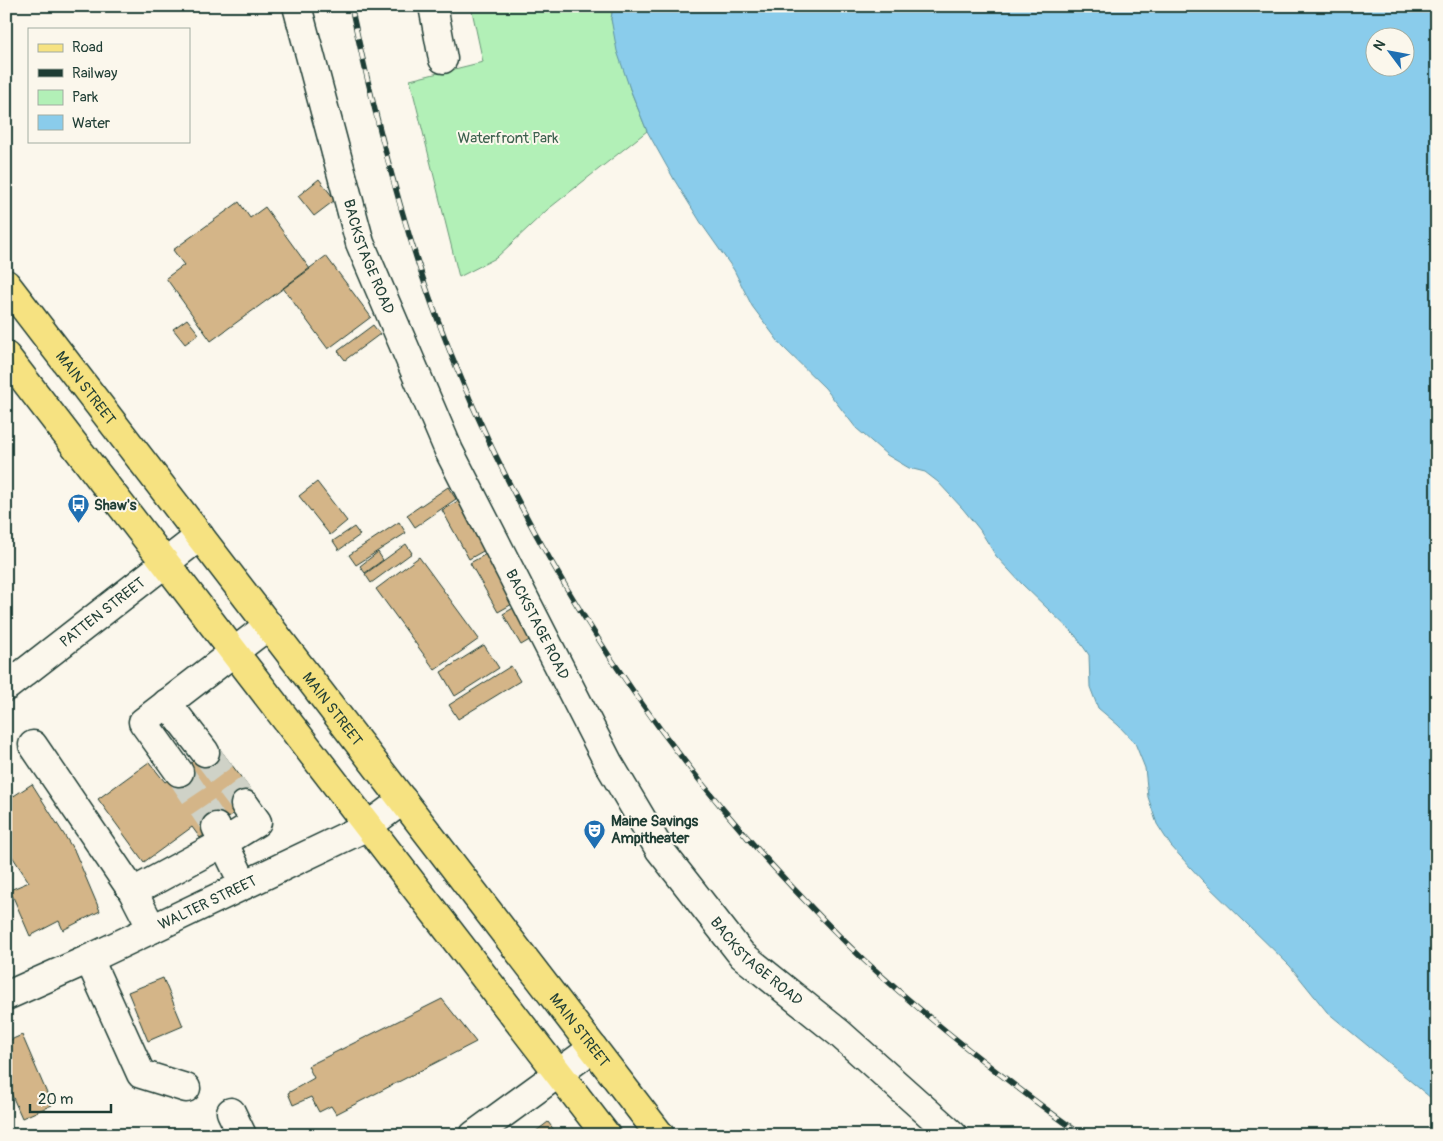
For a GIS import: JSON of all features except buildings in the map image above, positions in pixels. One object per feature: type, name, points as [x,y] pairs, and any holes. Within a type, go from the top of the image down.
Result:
[{"type":"main road","name":"MAIN STREET","points":[[6,284],[660,1135]]},
{"type":"main road","points":[[6,356],[606,1135]]},
{"type":"street","name":"BACKSTAGE ROAD","points":[[296,6],[360,243],[449,451],[609,764],[660,850],[742,955],[839,1033],[953,1135]]},
{"type":"street","points":[[433,6],[444,59]]},
{"type":"street","name":"PATTEN STREET","points":[[6,687],[200,536]]},
{"type":"street","points":[[179,772],[143,722],[269,625]]},
{"type":"street","points":[[167,703],[205,752]]},
{"type":"street","points":[[33,745],[133,892],[152,929]]},
{"type":"street","name":"WALTER STREET","points":[[6,996],[368,826],[403,800]]},
{"type":"street","points":[[133,892],[219,835],[257,822],[245,805]]},
{"type":"street","points":[[219,835],[244,885]]},
{"type":"street","points":[[88,959],[142,1074],[186,1088]]},
{"type":"street","points":[[474,1135],[593,1048]]},
{"type":"green space","name":"Waterfront Park","points":[[471,6],[613,6],[611,19],[630,89],[647,131],[547,210],[496,258],[459,277],[410,80],[483,62]]},
{"type":"water","points":[[613,6],[1437,6],[1437,1103],[1327,1012],[1290,966],[1202,880],[1171,846],[1157,824],[1148,797],[1145,768],[1135,743],[1098,708],[1090,687],[1089,655],[1075,635],[996,556],[980,530],[938,482],[925,472],[909,468],[887,455],[856,428],[825,388],[781,345],[752,306],[734,270],[703,226],[647,131],[617,51],[611,19]]},
{"type":"tunnel","points":[[205,752],[245,805]]},
{"type":"tunnel","points":[[179,772],[216,827]]},
{"type":"railway","points":[[351,6],[387,158],[420,270],[433,307],[465,387],[500,465],[540,541],[583,615],[630,687],[681,756],[735,823],[792,887],[865,961],[944,1030],[998,1073],[1082,1135]]},
{"type":"place","name":"Shaw's","points":[[78,524]]},
{"type":"place","name":"Maine Savings Ampitheater","points":[[595,849]]}]
